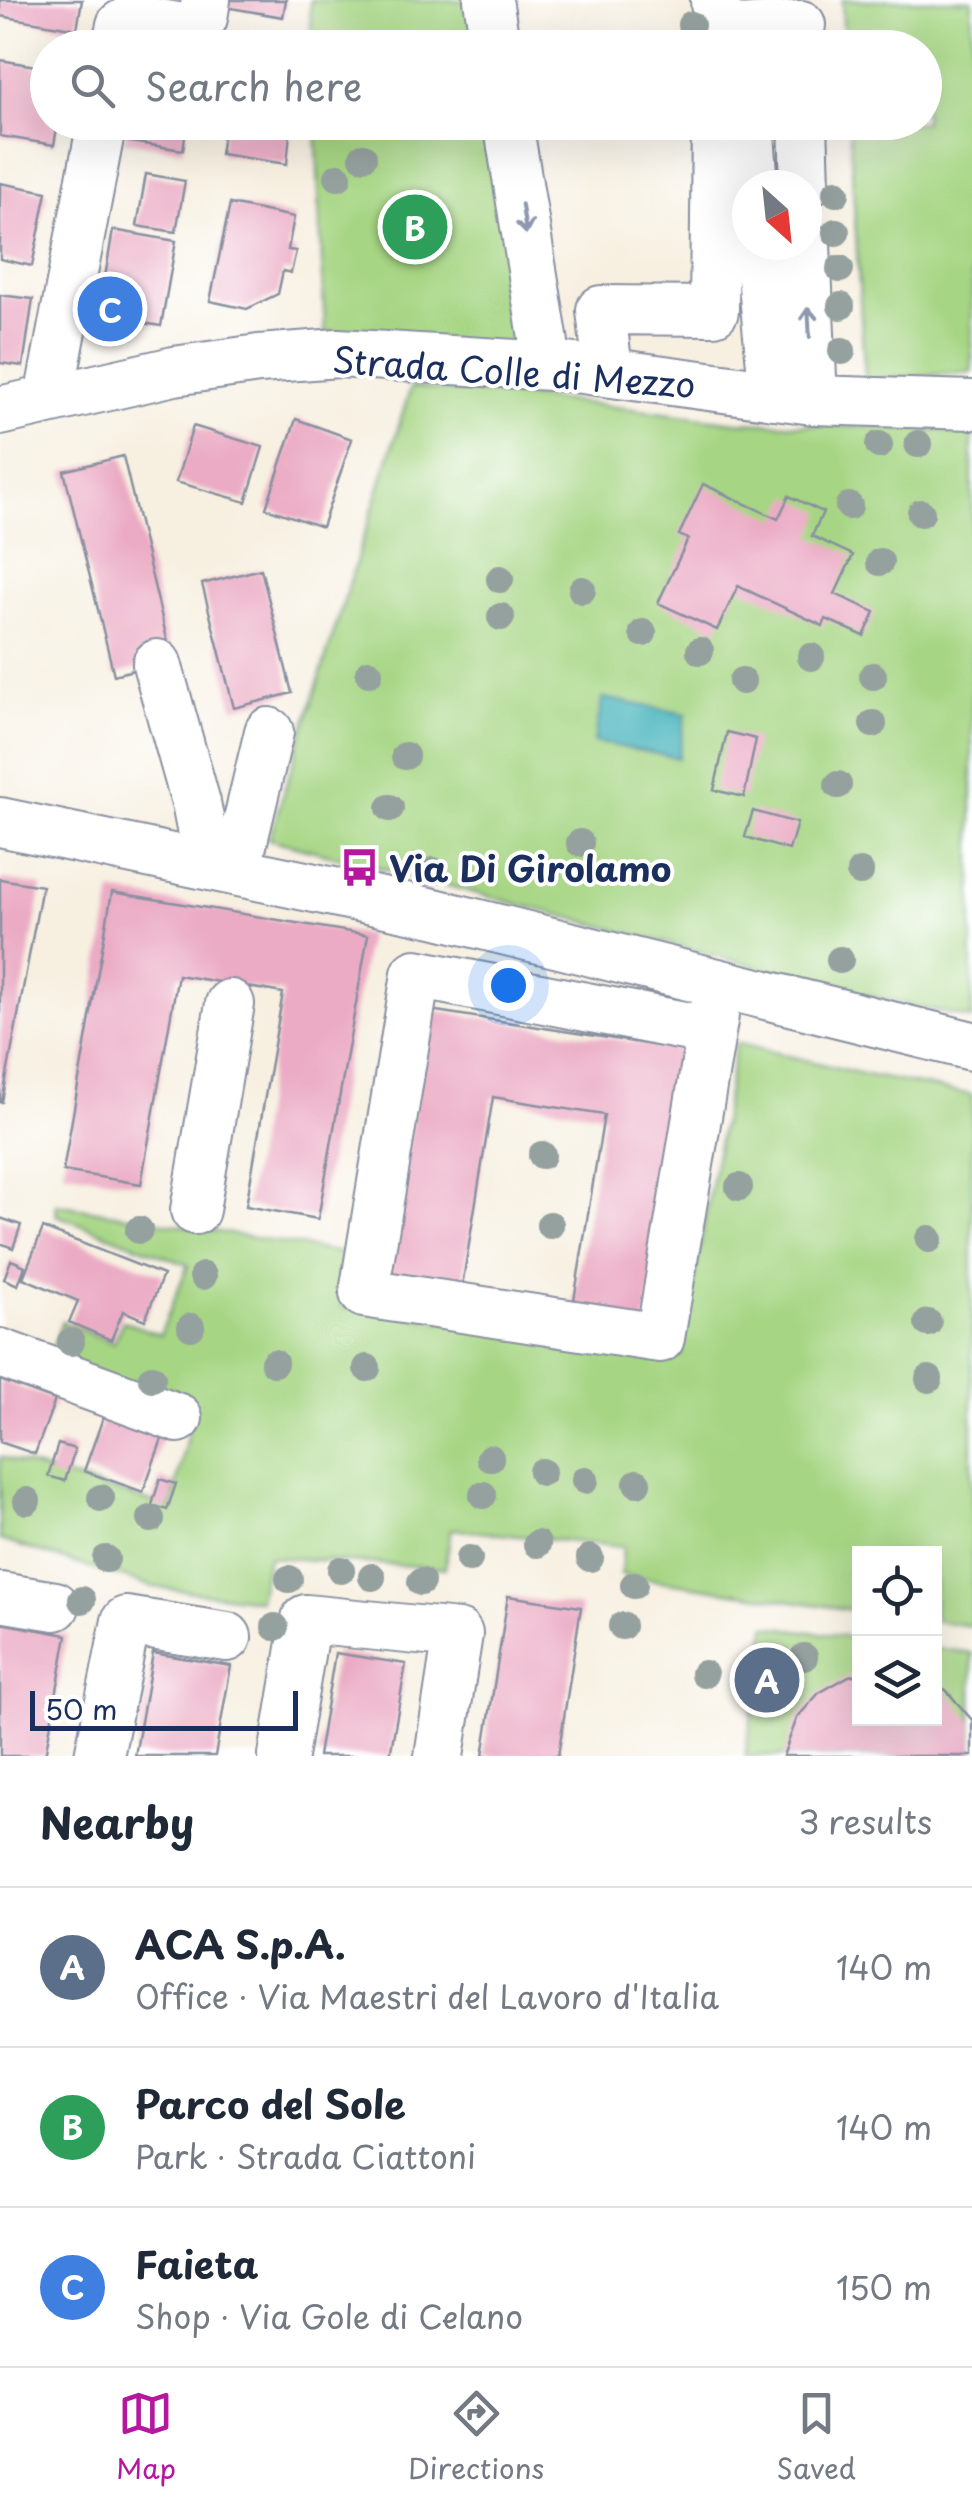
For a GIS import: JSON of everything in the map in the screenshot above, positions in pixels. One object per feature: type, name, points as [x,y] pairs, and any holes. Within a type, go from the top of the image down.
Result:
[{"type":"street","points":[[120,30],[130,20],[194,30],[206,0]]},
{"type":"street","points":[[488,0],[493,30]]},
{"type":"street","points":[[727,30],[797,24]]},
{"type":"street","points":[[49,398],[99,140]]},
{"type":"street","points":[[511,140],[545,366]]},
{"type":"street","points":[[608,372],[601,310],[714,311],[716,140]]},
{"type":"street","points":[[750,140],[753,170]]},
{"type":"street","points":[[804,140],[805,170]]},
{"type":"street","points":[[762,260],[793,397]]},
{"type":"street","points":[[793,397],[805,260]]},
{"type":"street","name":"Strada Colle di Mezzo","points":[[0,412],[174,371],[318,355],[545,366],[793,397],[972,404]]},
{"type":"street","points":[[157,664],[196,803],[222,867]]},
{"type":"street","points":[[222,867],[269,732]]},
{"type":"street","points":[[0,822],[434,913],[714,1008]]},
{"type":"street","points":[[714,1008],[660,1338],[364,1293],[416,974],[714,1008],[972,1046]]},
{"type":"street","points":[[195,1210],[230,1004]]},
{"type":"street","points":[[0,1353],[178,1418]]},
{"type":"street","points":[[0,1598],[56,1606]]},
{"type":"street","points":[[283,1756],[306,1620],[458,1634],[439,1756]]},
{"type":"street","points":[[99,1756],[126,1621],[226,1637]]},
{"type":"green space","points":[[310,0],[472,0],[477,30],[311,30]]},
{"type":"green space","points":[[842,0],[972,0],[972,372],[865,380],[850,140],[942,140],[942,30],[843,30]]},
{"type":"green space","points":[[317,140],[495,140],[529,352],[325,332]]},
{"type":"green space","points":[[411,387],[552,399],[736,422],[972,431],[972,1019],[877,998],[269,839]]},
{"type":"green space","points":[[736,1043],[867,1075],[972,1095],[972,1626],[942,1622],[942,1546],[852,1546],[852,1610],[621,1575],[623,1547],[451,1529],[445,1568],[268,1557],[259,1600],[154,1587],[0,1540],[0,1457],[171,1508],[191,1418],[46,1366],[62,1322],[113,1343],[123,1321],[160,1335],[188,1265],[56,1215],[57,1204],[347,1254],[341,1307],[681,1355]]},
{"type":"green space","points":[[766,1626],[852,1637],[852,1726],[942,1726],[942,1649],[972,1653],[972,1756],[745,1756]]},
{"type":"water","points":[[603,698],[686,714],[678,758],[594,742]]},
{"type":"building","points":[[0,0],[82,0],[77,29],[0,16]]},
{"type":"building","points":[[220,0],[286,0],[283,17],[219,6]]},
{"type":"building","points":[[0,60],[30,65],[30,140],[55,140],[54,145],[0,136]]},
{"type":"building","points":[[124,140],[184,140],[183,150]]},
{"type":"building","points":[[222,140],[289,140],[287,164],[220,154]]},
{"type":"building","points":[[146,174],[185,181],[176,232],[137,226]]},
{"type":"building","points":[[0,183],[47,192],[32,266],[0,259]]},
{"type":"building","points":[[230,204],[294,217],[288,250],[296,251],[291,273],[283,271],[278,294],[247,309],[210,301]]},
{"type":"building","points":[[113,230],[176,241],[161,326],[137,322],[136,331],[97,324]]},
{"type":"building","points":[[0,295],[33,299],[23,366],[0,363]]},
{"type":"building","points":[[296,419],[352,439],[322,527],[266,508]]},
{"type":"building","points":[[193,426],[263,447],[246,502],[176,482]]},
{"type":"building","points":[[123,456],[172,660],[114,675],[64,471]]},
{"type":"building","points":[[703,484],[778,519],[789,496],[823,512],[812,536],[853,555],[835,594],[875,612],[864,636],[826,619],[823,626],[738,586],[717,630],[658,603],[688,539],[679,535]]},
{"type":"building","points":[[261,569],[292,693],[234,708],[202,584]]},
{"type":"building","points":[[727,732],[756,739],[744,797],[714,790]]},
{"type":"building","points":[[753,811],[797,823],[789,850],[745,837]]},
{"type":"building","points":[[0,879],[42,886],[2,1102],[0,1102]]},
{"type":"building","points":[[112,892],[368,935],[318,1219],[246,1206],[283,993],[178,975],[141,1184],[63,1171]]},
{"type":"building","points":[[430,1010],[690,1051],[644,1330],[571,1319],[604,1115],[493,1097],[460,1299],[385,1287]]},
{"type":"building","points":[[0,1218],[21,1225],[13,1248],[0,1243]]},
{"type":"building","points":[[43,1228],[163,1275],[145,1320],[123,1311],[111,1340],[69,1322],[78,1301],[23,1278]]},
{"type":"building","points":[[11,1260],[25,1266],[18,1285],[4,1279]]},
{"type":"building","points":[[0,1380],[55,1400],[35,1454],[0,1442]]},
{"type":"building","points":[[104,1415],[163,1436],[143,1492],[84,1471]]},
{"type":"building","points":[[58,1444],[75,1449],[65,1481],[48,1476]]},
{"type":"building","points":[[160,1479],[176,1484],[167,1510],[152,1505]]},
{"type":"building","points":[[508,1596],[581,1607],[558,1756],[483,1756]]},
{"type":"building","points":[[0,1623],[67,1635],[45,1756],[0,1756]]},
{"type":"building","points":[[153,1653],[231,1666],[215,1756],[135,1756]]},
{"type":"building","points":[[335,1653],[406,1664],[390,1756],[318,1756]]},
{"type":"building","points":[[852,1675],[852,1726],[942,1726],[942,1688],[946,1690],[972,1720],[972,1756],[783,1756],[797,1718],[819,1693]]},
{"type":"place","name":"Parco del Sole","points":[[415,227]]},
{"type":"place","name":"Faieta","points":[[110,309]]},
{"type":"place","name":"Via Di Girolamo","points":[[359,867]]},
{"type":"place","name":"ACA S.p.A.","points":[[767,1680]]}]
